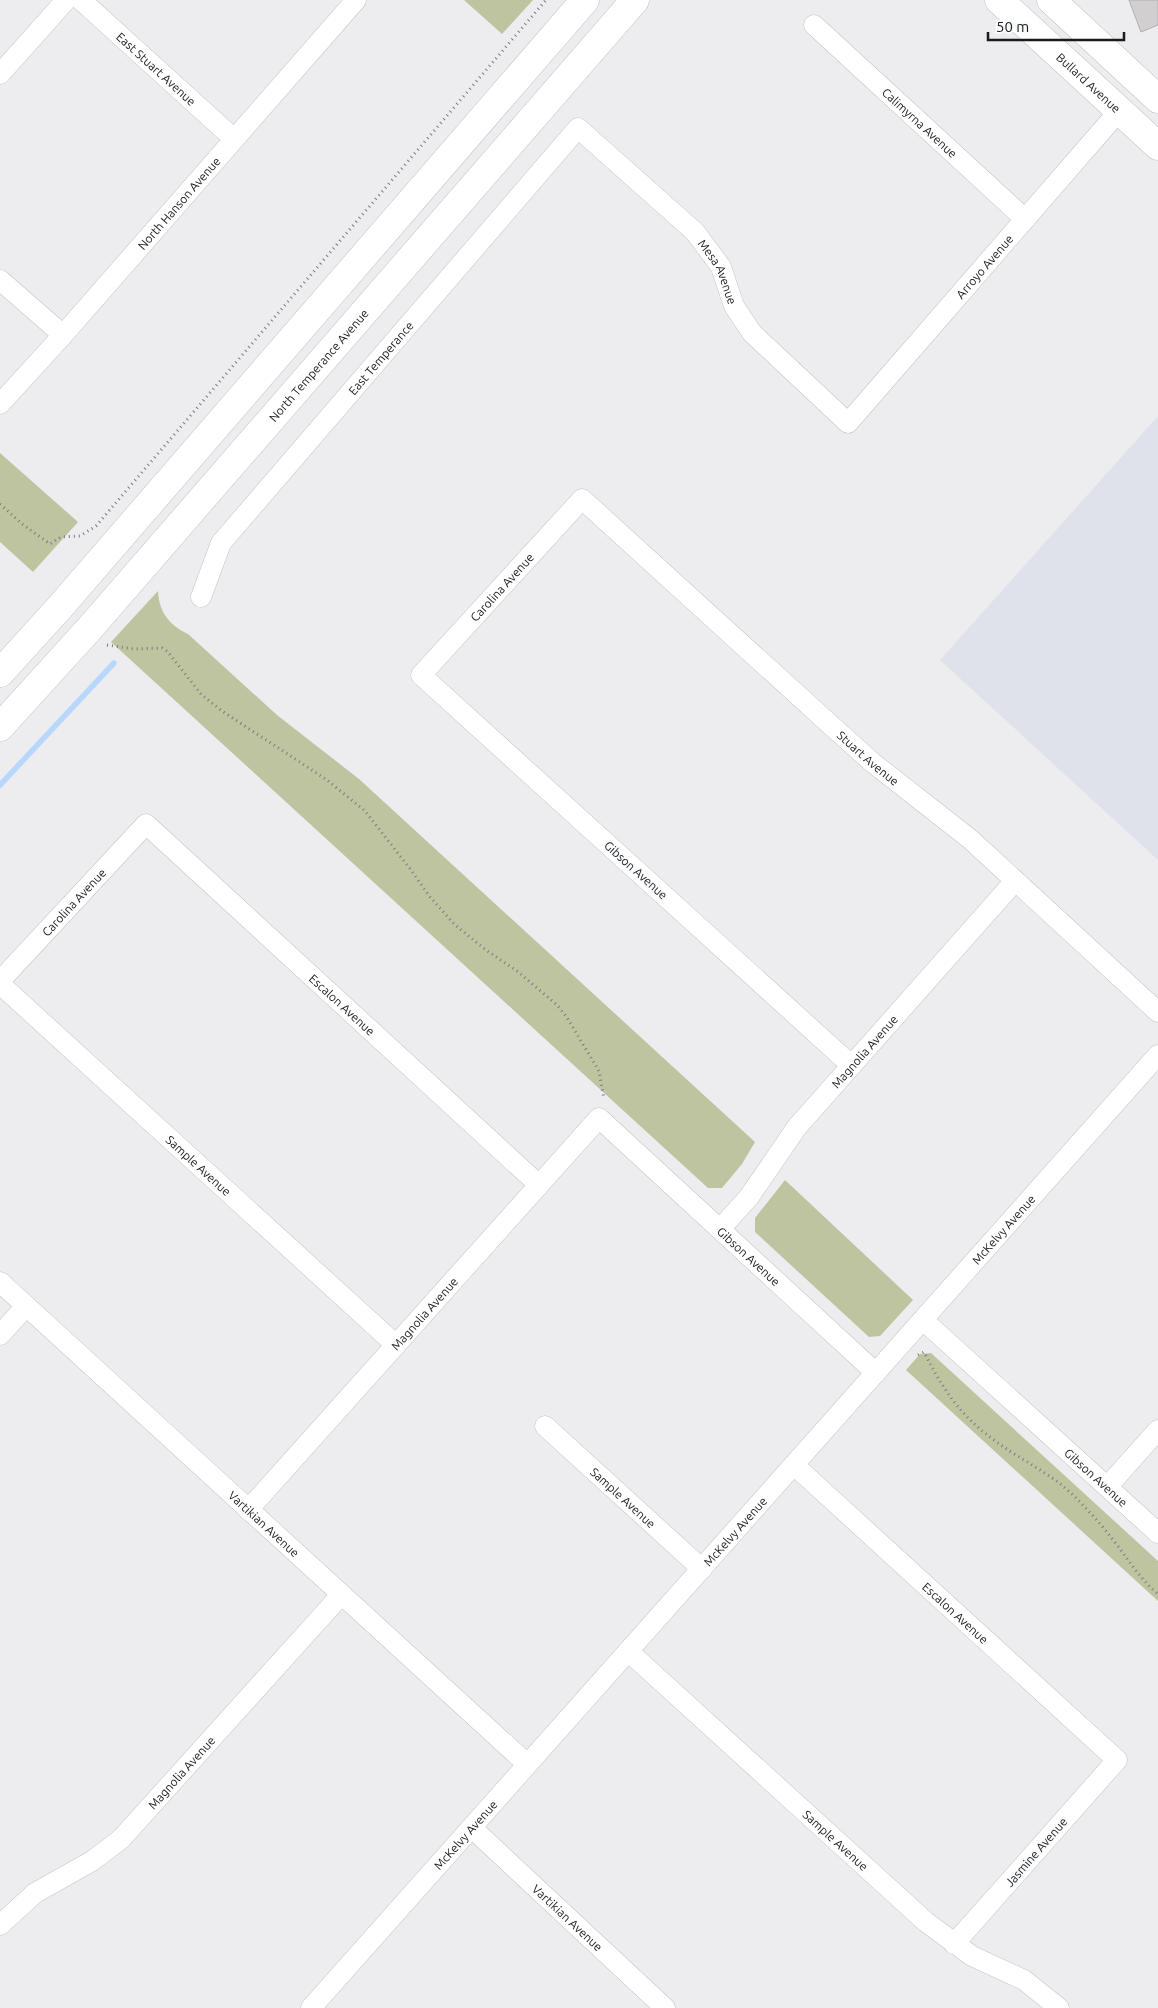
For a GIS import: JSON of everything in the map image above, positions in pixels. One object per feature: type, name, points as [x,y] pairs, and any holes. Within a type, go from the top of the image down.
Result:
[{"type":"main road","points":[[0,673],[60,607],[585,0]]},
{"type":"main road","name":"North Temperance Avenue","points":[[0,726],[90,628],[635,0]]},
{"type":"main road","name":"Bullard Avenue","points":[[999,0],[1158,146]]},
{"type":"main road","points":[[1051,0],[1158,99]]},
{"type":"main road","points":[[1119,111],[1128,107],[1137,107],[1158,121]]},
{"type":"street","points":[[0,74],[66,0]]},
{"type":"street","name":"East Stuart Avenue","points":[[81,0],[234,138]]},
{"type":"street","name":"North Hanson Avenue","points":[[0,404],[63,335],[356,0]]},
{"type":"street","name":"Calimyrna Avenue","points":[[814,26],[1025,219]]},
{"type":"street","name":"Arroyo Avenue","points":[[848,423],[1119,111]]},
{"type":"street","name":"Mesa Avenue","points":[[578,128],[695,232],[721,267],[734,306],[752,333],[848,423]]},
{"type":"street","name":"East Temperance","points":[[201,596],[221,543],[578,128]]},
{"type":"street","points":[[0,280],[63,335]]},
{"type":"street","name":"Carolina Avenue","points":[[421,675],[582,499]]},
{"type":"street","name":"Stuart Avenue","points":[[582,499],[860,751],[970,839],[1158,1012]]},
{"type":"street","name":"Gibson Avenue","points":[[421,675],[851,1065]]},
{"type":"street","name":"Carolina Avenue","points":[[0,983],[146,824]]},
{"type":"street","name":"Escalon Avenue","points":[[146,824],[538,1185]]},
{"type":"street","name":"Magnolia Avenue","points":[[721,1228],[750,1197],[797,1127],[1016,881]]},
{"type":"street","name":"Sample Avenue","points":[[0,983],[396,1345]]},
{"type":"street","name":"McKelvy Avenue","points":[[311,2008],[1158,1055]]},
{"type":"street","name":"Gibson Avenue","points":[[605,1111],[721,1228],[876,1373]]},
{"type":"street","name":"Magnolia Avenue","points":[[248,1510],[605,1111]]},
{"type":"street","name":"Vartikian Avenue","points":[[0,1282],[528,1764]]},
{"type":"street","points":[[0,1335],[26,1306]]},
{"type":"street","name":"Gibson Avenue","points":[[923,1320],[1158,1533]]},
{"type":"street","name":"Sample Avenue","points":[[544,1426],[702,1568]]},
{"type":"street","points":[[1108,1486],[1158,1430]]},
{"type":"street","name":"Escalon Avenue","points":[[794,1465],[1117,1760]]},
{"type":"street","name":"Magnolia Avenue","points":[[0,1925],[35,1893],[92,1861],[121,1839],[341,1595]]},
{"type":"street","name":"Sample Avenue","points":[[628,1650],[919,1915],[954,1944],[972,1956],[1024,1980],[1059,2008]]},
{"type":"street","name":"Jasmine Avenue","points":[[954,1944],[1117,1760]]},
{"type":"street","name":"Vartikian Avenue","points":[[472,1828],[657,2005]]},
{"type":"path","points":[[0,504],[22,524],[50,544],[61,537],[80,536],[96,526],[546,0]]},
{"type":"path","points":[[107,645],[134,649],[162,648],[167,651],[201,694],[327,780],[365,812],[430,897],[456,925],[537,987],[566,1016],[599,1071],[605,1111]]},
{"type":"path","points":[[915,1357],[924,1352],[939,1382],[956,1406],[974,1425],[992,1439],[1057,1480],[1070,1492],[1096,1518],[1119,1547],[1133,1569],[1158,1594]]},
{"type":"shaded area","points":[[1158,416],[1158,860],[940,660]]},
{"type":"green space","points":[[464,0],[533,0],[502,34]]},
{"type":"green space","points":[[0,453],[78,522],[33,572],[0,542]]},
{"type":"green space","points":[[158,591],[160,605],[170,622],[188,634],[277,715],[359,779],[755,1142],[742,1164],[722,1188],[708,1188],[111,642]]},
{"type":"green space","points":[[785,1180],[913,1300],[880,1336],[869,1337],[755,1232],[755,1218]]},
{"type":"green space","points":[[931,1353],[1158,1561],[1158,1601],[906,1370],[920,1354]]},
{"type":"building","points":[[1129,0],[1158,0],[1158,25],[1141,32]]},
{"type":"waterway","points":[[0,785],[114,663]]}]
